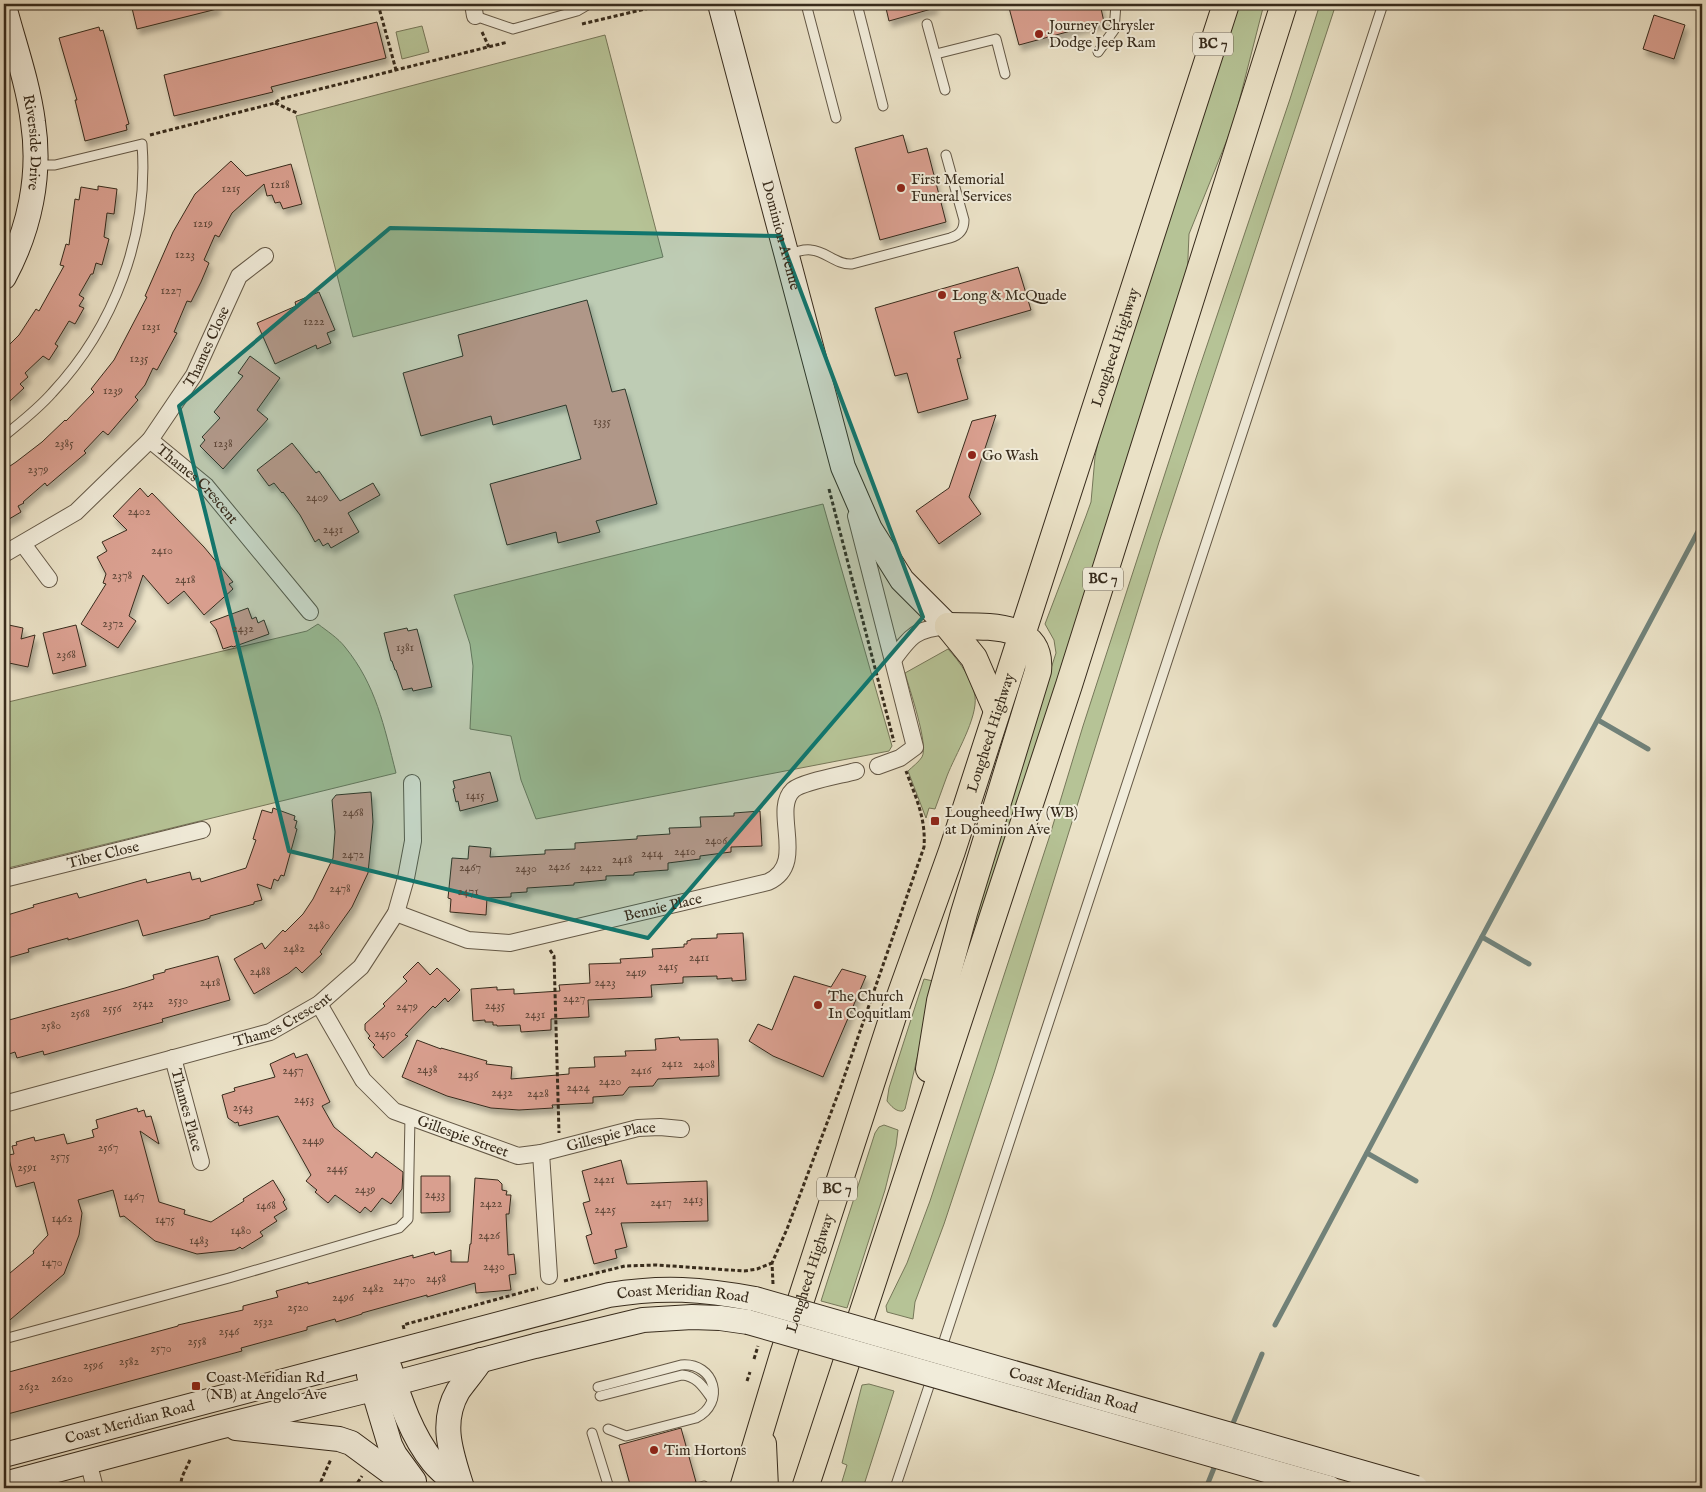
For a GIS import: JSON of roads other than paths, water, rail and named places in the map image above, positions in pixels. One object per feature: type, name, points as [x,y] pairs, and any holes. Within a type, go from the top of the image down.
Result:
[{"type":"main road","name":"Dominion Avenue","points":[[720,4],[843,467],[870,529],[902,580],[948,626]]},
{"type":"main road","name":"Lougheed Highway","points":[[743,1488],[786,1346],[896,1010],[950,859],[1226,4]]},
{"type":"main road","name":"BC 7","points":[[805,1488],[1069,685],[1284,4]]},
{"type":"main road","name":"Riverside Drive","points":[[4,6],[33,120],[36,165],[33,195],[25,229],[4,277]]},
{"type":"main road","points":[[916,1152],[940,1001],[964,913],[1038,672],[1039,661],[1036,647],[1031,640],[1022,634],[990,627],[948,626]]},
{"type":"main road","points":[[948,626],[974,658],[997,711]]},
{"type":"main road","name":"Coast Meridian Road","points":[[4,1455],[594,1298],[628,1292],[679,1288],[718,1292],[764,1293],[1416,1488]]},
{"type":"main road","name":"Coast Meridian Road","points":[[4,1484],[481,1360],[643,1320],[692,1317],[720,1318],[754,1332],[786,1332],[1329,1488]]},
{"type":"main road","points":[[375,1356],[384,1386],[390,1445],[403,1467],[420,1488]]},
{"type":"main road","points":[[462,1488],[447,1434],[448,1417],[458,1392],[481,1360]]},
{"type":"main road","points":[[384,1386],[408,1418],[427,1454],[441,1470],[462,1488]]},
{"type":"main road","points":[[762,1423],[765,1488]]},
{"type":"main road","points":[[220,1427],[339,1439],[351,1443],[412,1488]]},
{"type":"street","name":"Thames Close","points":[[150,440],[194,375],[239,276],[265,256]]},
{"type":"street","name":"Thames Crescent","points":[[4,554],[76,512],[150,440],[206,486],[310,612]]},
{"type":"street","name":"Dominion Avenue","points":[[843,467],[915,747],[900,758],[878,766]]},
{"type":"street","points":[[23,544],[49,579]]},
{"type":"street","points":[[893,660],[905,643],[916,633],[929,628],[948,626]]},
{"type":"street","name":"Bennie Place","points":[[396,913],[468,940],[510,942],[540,937],[760,885],[775,879],[783,871],[787,858],[786,806],[792,791],[802,785],[856,771]]},
{"type":"street","name":"Thames Crescent","points":[[4,1104],[270,1032],[319,1004],[361,967],[396,913],[406,878],[413,841],[412,783]]},
{"type":"street","name":"Tiber Close","points":[[4,879],[202,830]]},
{"type":"street","name":"Gillespie Street","points":[[319,1004],[363,1080],[394,1111],[518,1156],[541,1153]]},
{"type":"street","name":"Thames Place","points":[[172,1058],[201,1162]]},
{"type":"street","name":"Gillespie Place","points":[[541,1153],[638,1128],[660,1127],[681,1129]]},
{"type":"street","points":[[541,1153],[549,1276]]},
{"type":"street","points":[[88,1462],[95,1488]]},
{"type":"lane","points":[[474,10],[513,29],[577,11],[589,4]]},
{"type":"lane","points":[[806,4],[836,118]]},
{"type":"lane","points":[[857,4],[883,106]]},
{"type":"lane","points":[[1098,52],[1114,30],[1116,4]]},
{"type":"lane","points":[[896,1488],[1383,4]]},
{"type":"lane","points":[[927,24],[945,90]]},
{"type":"lane","points":[[936,54],[996,39],[1005,74]]},
{"type":"lane","points":[[4,436],[53,392],[94,339],[111,308],[125,275],[136,237],[142,193],[142,144],[55,165],[36,165]]},
{"type":"lane","points":[[787,255],[803,250],[813,250],[838,262],[852,264],[954,237],[962,230],[964,220],[946,155]]},
{"type":"lane","points":[[4,1339],[229,1278],[399,1228],[408,1220],[410,1117]]},
{"type":"lane","points":[[599,1392],[682,1375],[696,1379],[712,1399],[708,1410],[696,1418],[626,1436],[608,1429]]},
{"type":"lane","points":[[592,1434],[609,1488]]},
{"type":"waterway","points":[[1275,1325],[1702,524]]},
{"type":"waterway","points":[[1598,720],[1648,749]]},
{"type":"waterway","points":[[1482,937],[1529,964]]},
{"type":"waterway","points":[[1367,1153],[1416,1181]]},
{"type":"waterway","points":[[1231,1428],[1262,1354]]},
{"type":"waterway","points":[[1206,1488],[1216,1463]]},
{"type":"place","name":"Journey Chrysler Dodge Jeep Ram","points":[[1039,34]]},
{"type":"place","name":"First Memorial Funeral Services","points":[[901,188]]},
{"type":"place","name":"Long & McQuade","points":[[942,295]]},
{"type":"place","name":"Go Wash","points":[[972,455]]},
{"type":"place","name":"Lougheed Hwy (WB) at Dominion Ave","points":[[935,821]]},
{"type":"place","name":"The Church In Coquitlam","points":[[818,1005]]},
{"type":"place","name":"Coast Meridian Rd (NB) at Angelo Ave","points":[[196,1386]]},
{"type":"place","name":"Tim Hortons","points":[[654,1450]]}]
